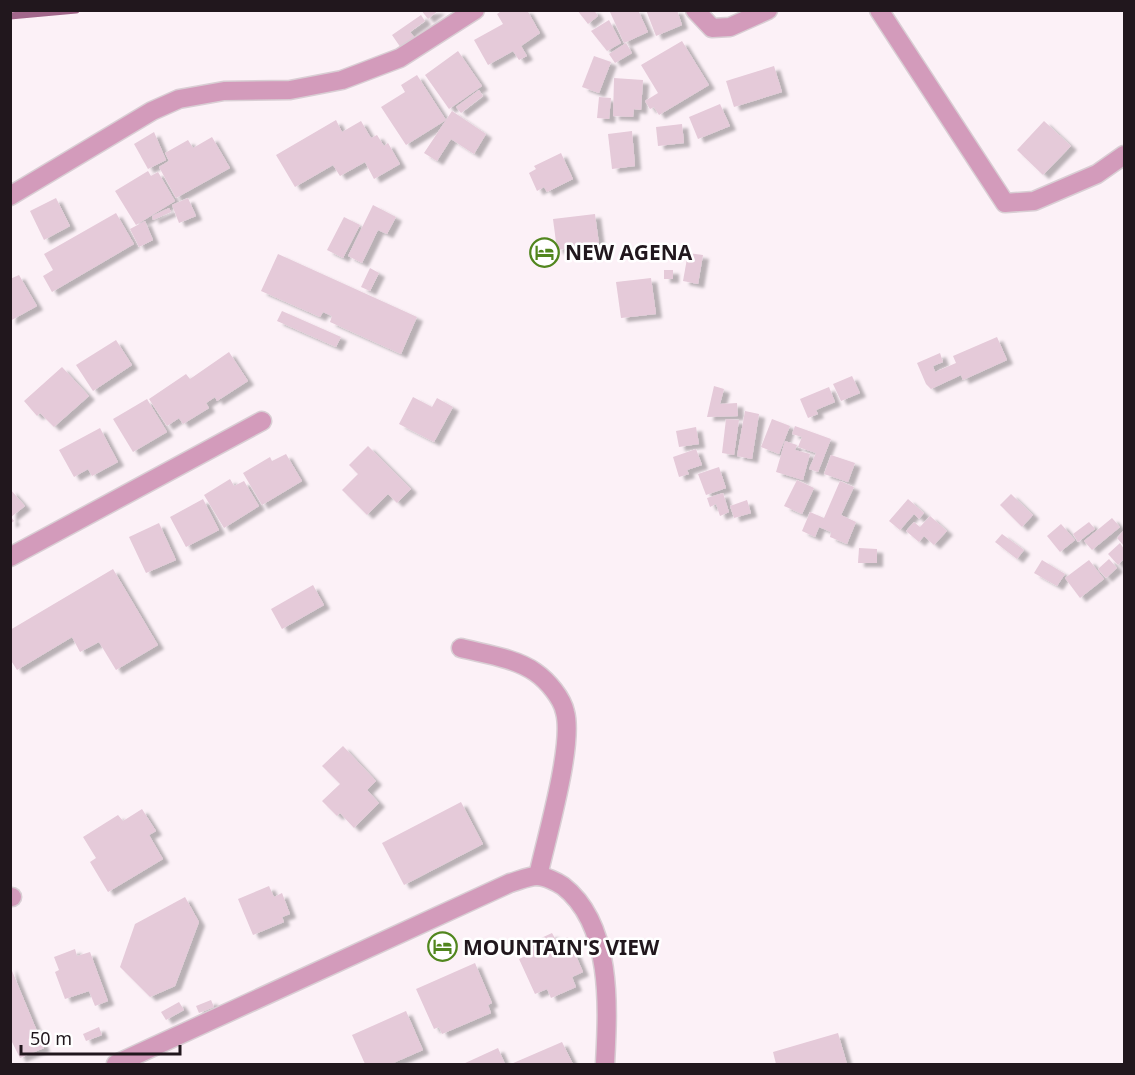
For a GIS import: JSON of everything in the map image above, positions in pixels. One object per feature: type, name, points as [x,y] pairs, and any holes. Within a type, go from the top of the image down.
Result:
[{"type":"street","points":[[10,196],[152,111],[179,99],[224,91],[290,90],[342,80],[400,58],[475,10]]},
{"type":"street","points":[[695,10],[712,28],[730,27],[768,10]]},
{"type":"street","points":[[879,10],[1005,203],[1034,201],[1097,174],[1125,155]]},
{"type":"street","points":[[10,557],[262,421]]},
{"type":"street","points":[[461,648],[524,666],[536,673],[561,700],[567,725],[565,747],[538,876]]},
{"type":"street","points":[[116,1065],[510,883],[538,876],[558,883],[573,894],[591,923],[597,938],[605,989],[605,1065]]},
{"type":"building","points":[[421,10],[439,10],[428,19]]},
{"type":"building","points":[[503,10],[527,10],[540,33],[521,46],[527,56],[519,60],[513,51],[488,65],[474,40],[503,24],[497,14]]},
{"type":"building","points":[[577,10],[594,10],[598,16],[588,24]]},
{"type":"building","points":[[638,10],[648,32],[624,43],[610,12]]},
{"type":"building","points":[[646,10],[677,10],[682,25],[656,36]]},
{"type":"building","points":[[421,15],[425,21],[410,32],[415,38],[401,48],[392,35]]},
{"type":"building","points":[[609,20],[621,43],[607,51],[591,31]]},
{"type":"building","points":[[682,41],[709,85],[659,115],[654,107],[650,109],[645,101],[658,93],[641,65]]},
{"type":"building","points":[[626,43],[632,53],[615,63],[609,54]]},
{"type":"building","points":[[458,51],[482,86],[449,109],[425,75]]},
{"type":"building","points":[[594,56],[611,62],[599,93],[582,87]]},
{"type":"building","points":[[774,66],[782,92],[734,107],[726,81]]},
{"type":"building","points":[[417,75],[446,120],[406,145],[381,107],[405,92],[401,85]]},
{"type":"building","points":[[614,78],[643,80],[641,110],[634,109],[633,117],[613,116]]},
{"type":"building","points":[[479,90],[483,96],[461,113],[456,107]]},
{"type":"building","points":[[599,97],[611,98],[609,119],[597,118]]},
{"type":"building","points":[[720,104],[730,126],[698,139],[689,117]]},
{"type":"building","points":[[452,111],[486,134],[474,154],[451,139],[437,161],[424,153]]},
{"type":"building","points":[[336,120],[342,132],[361,121],[371,138],[377,135],[384,146],[388,143],[400,164],[374,179],[365,162],[340,176],[333,165],[295,187],[276,155]]},
{"type":"building","points":[[1044,121],[1071,146],[1043,175],[1017,150]]},
{"type":"building","points":[[682,124],[684,143],[658,146],[656,127]]},
{"type":"building","points":[[632,131],[635,166],[612,169],[608,134]]},
{"type":"building","points":[[154,132],[166,160],[148,169],[134,144]]},
{"type":"building","points":[[212,137],[230,168],[176,198],[159,167],[169,161],[165,153],[188,140],[193,148]]},
{"type":"building","points":[[561,153],[573,179],[547,192],[544,187],[537,191],[529,173],[536,169],[534,166]]},
{"type":"building","points":[[148,171],[151,176],[158,172],[175,201],[136,225],[115,191]]},
{"type":"building","points":[[56,198],[70,226],[44,240],[30,211]]},
{"type":"building","points":[[188,198],[196,216],[179,223],[172,205]]},
{"type":"building","points":[[373,205],[396,217],[387,234],[378,230],[362,263],[348,256]]},
{"type":"building","points":[[169,208],[171,212],[153,220],[152,216]]},
{"type":"building","points":[[116,213],[134,244],[52,292],[43,276],[53,270],[44,254]]},
{"type":"building","points":[[595,214],[599,244],[557,250],[553,219]]},
{"type":"building","points":[[344,217],[360,225],[343,258],[327,250]]},
{"type":"building","points":[[145,221],[153,240],[139,247],[130,229]]},
{"type":"building","points":[[688,253],[703,255],[698,284],[683,281]]},
{"type":"building","points":[[278,254],[417,317],[401,354],[330,322],[332,316],[323,312],[320,317],[261,291]]},
{"type":"building","points":[[370,268],[379,273],[370,291],[361,287]]},
{"type":"building","points":[[664,270],[673,270],[673,279],[664,279]]},
{"type":"building","points":[[19,275],[37,306],[10,321],[10,279]]},
{"type":"building","points":[[651,278],[656,314],[621,318],[616,282]]},
{"type":"building","points":[[282,311],[341,337],[336,347],[277,321]]},
{"type":"building","points":[[997,337],[1007,360],[963,380],[961,375],[931,389],[926,384],[917,363],[940,353],[943,362],[933,366],[935,372],[956,363],[953,356]]},
{"type":"building","points":[[116,340],[132,365],[93,391],[76,365]]},
{"type":"building","points":[[229,352],[248,381],[217,401],[215,397],[206,403],[209,408],[183,424],[179,418],[167,426],[149,399],[186,374],[190,379]]},
{"type":"building","points":[[62,367],[89,396],[54,427],[40,413],[37,416],[24,401]]},
{"type":"building","points":[[852,376],[860,393],[841,401],[833,384]]},
{"type":"building","points":[[714,386],[724,389],[720,404],[737,403],[738,416],[707,417]]},
{"type":"building","points":[[829,387],[835,402],[816,410],[818,414],[808,418],[800,399]]},
{"type":"building","points":[[413,397],[432,407],[437,398],[453,407],[434,442],[399,424]]},
{"type":"building","points":[[147,399],[167,432],[133,452],[113,419]]},
{"type":"building","points":[[745,411],[759,414],[752,459],[737,456]]},
{"type":"building","points":[[726,419],[739,420],[734,455],[722,453]]},
{"type":"building","points":[[772,419],[790,426],[779,454],[761,447]]},
{"type":"building","points":[[795,426],[831,439],[818,472],[809,469],[816,453],[798,447],[802,437],[792,434]]},
{"type":"building","points":[[696,427],[699,444],[679,447],[676,431]]},
{"type":"building","points":[[100,428],[118,462],[92,476],[88,469],[74,477],[59,450]]},
{"type":"building","points":[[785,441],[797,445],[795,450],[810,454],[803,480],[776,472]]},
{"type":"building","points":[[368,446],[411,489],[397,503],[388,494],[367,515],[342,490],[358,474],[349,465]]},
{"type":"building","points":[[696,449],[702,465],[687,470],[689,474],[679,477],[673,457]]},
{"type":"building","points":[[286,454],[302,481],[262,505],[243,473],[270,457],[272,461]]},
{"type":"building","points":[[831,455],[855,463],[848,482],[824,474]]},
{"type":"building","points":[[719,467],[726,488],[706,495],[698,474]]},
{"type":"building","points":[[230,479],[234,486],[244,481],[259,506],[224,528],[204,495]]},
{"type":"building","points":[[797,480],[814,488],[802,514],[784,506]]},
{"type":"building","points":[[840,481],[854,487],[841,515],[856,522],[847,544],[830,537],[831,532],[819,527],[815,537],[802,531],[810,512],[824,518]]},
{"type":"building","points":[[10,489],[25,506],[11,517],[14,521],[10,524]]},
{"type":"building","points":[[723,493],[729,512],[720,516],[716,504],[710,507],[707,498]]},
{"type":"building","points":[[1011,494],[1033,515],[1022,527],[1000,505]]},
{"type":"building","points":[[203,499],[219,530],[186,547],[170,517]]},
{"type":"building","points":[[908,499],[924,513],[919,519],[914,514],[900,530],[889,521]]},
{"type":"building","points":[[747,500],[751,513],[734,518],[730,506]]},
{"type":"building","points":[[930,516],[947,531],[934,545],[924,536],[919,542],[906,531],[914,522],[920,527]]},
{"type":"building","points":[[1112,518],[1120,527],[1092,550],[1084,541]]},
{"type":"building","points":[[1089,522],[1095,529],[1078,542],[1073,534]]},
{"type":"building","points":[[159,523],[176,560],[146,573],[129,537]]},
{"type":"building","points":[[1061,524],[1075,540],[1060,552],[1047,536]]},
{"type":"building","points":[[1124,530],[1124,546],[1117,538]]},
{"type":"building","points":[[1002,534],[1024,550],[1017,559],[995,542]]},
{"type":"building","points":[[1120,543],[1124,549],[1124,559],[1118,565],[1108,554]]},
{"type":"building","points":[[859,548],[877,549],[877,563],[858,563]]},
{"type":"building","points":[[1109,559],[1117,568],[1106,578],[1098,569]]},
{"type":"building","points":[[1042,560],[1065,574],[1057,586],[1034,573]]},
{"type":"building","points":[[1089,560],[1104,579],[1080,598],[1065,578]]},
{"type":"building","points":[[113,569],[158,645],[116,670],[99,642],[80,652],[72,637],[17,670],[10,659],[10,630]]},
{"type":"building","points":[[313,585],[324,605],[282,629],[271,609]]},
{"type":"building","points":[[343,746],[376,781],[367,790],[379,803],[354,828],[340,813],[337,816],[322,801],[340,784],[322,766]]},
{"type":"building","points":[[461,802],[483,844],[404,885],[382,843]]},
{"type":"building","points":[[142,809],[156,831],[149,835],[163,859],[108,892],[90,862],[96,858],[83,837],[118,815],[123,821]]},
{"type":"building","points":[[269,886],[274,897],[282,893],[290,914],[282,917],[284,922],[253,935],[238,899]]},
{"type":"building","points":[[185,897],[199,922],[175,986],[150,997],[120,967],[135,924]]},
{"type":"building","points":[[552,933],[557,942],[568,937],[583,972],[572,977],[576,987],[551,998],[547,989],[535,994],[519,959],[532,953],[528,944]]},
{"type":"building","points":[[75,949],[77,956],[90,952],[108,1001],[95,1006],[89,991],[65,999],[55,972],[59,970],[54,957]]},
{"type":"building","points":[[475,963],[492,1003],[488,1005],[491,1013],[442,1034],[439,1027],[434,1029],[416,989]]},
{"type":"building","points":[[10,966],[44,1048],[20,1058],[10,1038]]},
{"type":"building","points":[[211,1000],[214,1007],[199,1013],[196,1006]]},
{"type":"building","points":[[179,1002],[184,1010],[166,1020],[161,1012]]},
{"type":"building","points":[[406,1011],[423,1050],[391,1064],[365,1064],[352,1035]]},
{"type":"building","points":[[99,1027],[102,1035],[86,1041],[83,1034]]},
{"type":"building","points":[[838,1033],[847,1064],[776,1064],[773,1052]]},
{"type":"building","points":[[562,1042],[573,1064],[511,1064]]},
{"type":"building","points":[[498,1048],[505,1064],[463,1064]]},
{"type":"waterway","points":[[10,16],[76,10]]},
{"type":"place","name":"NEW AGENA","points":[[544,252]]},
{"type":"place","name":"MOUNTAIN'S VIEW","points":[[442,947]]}]
